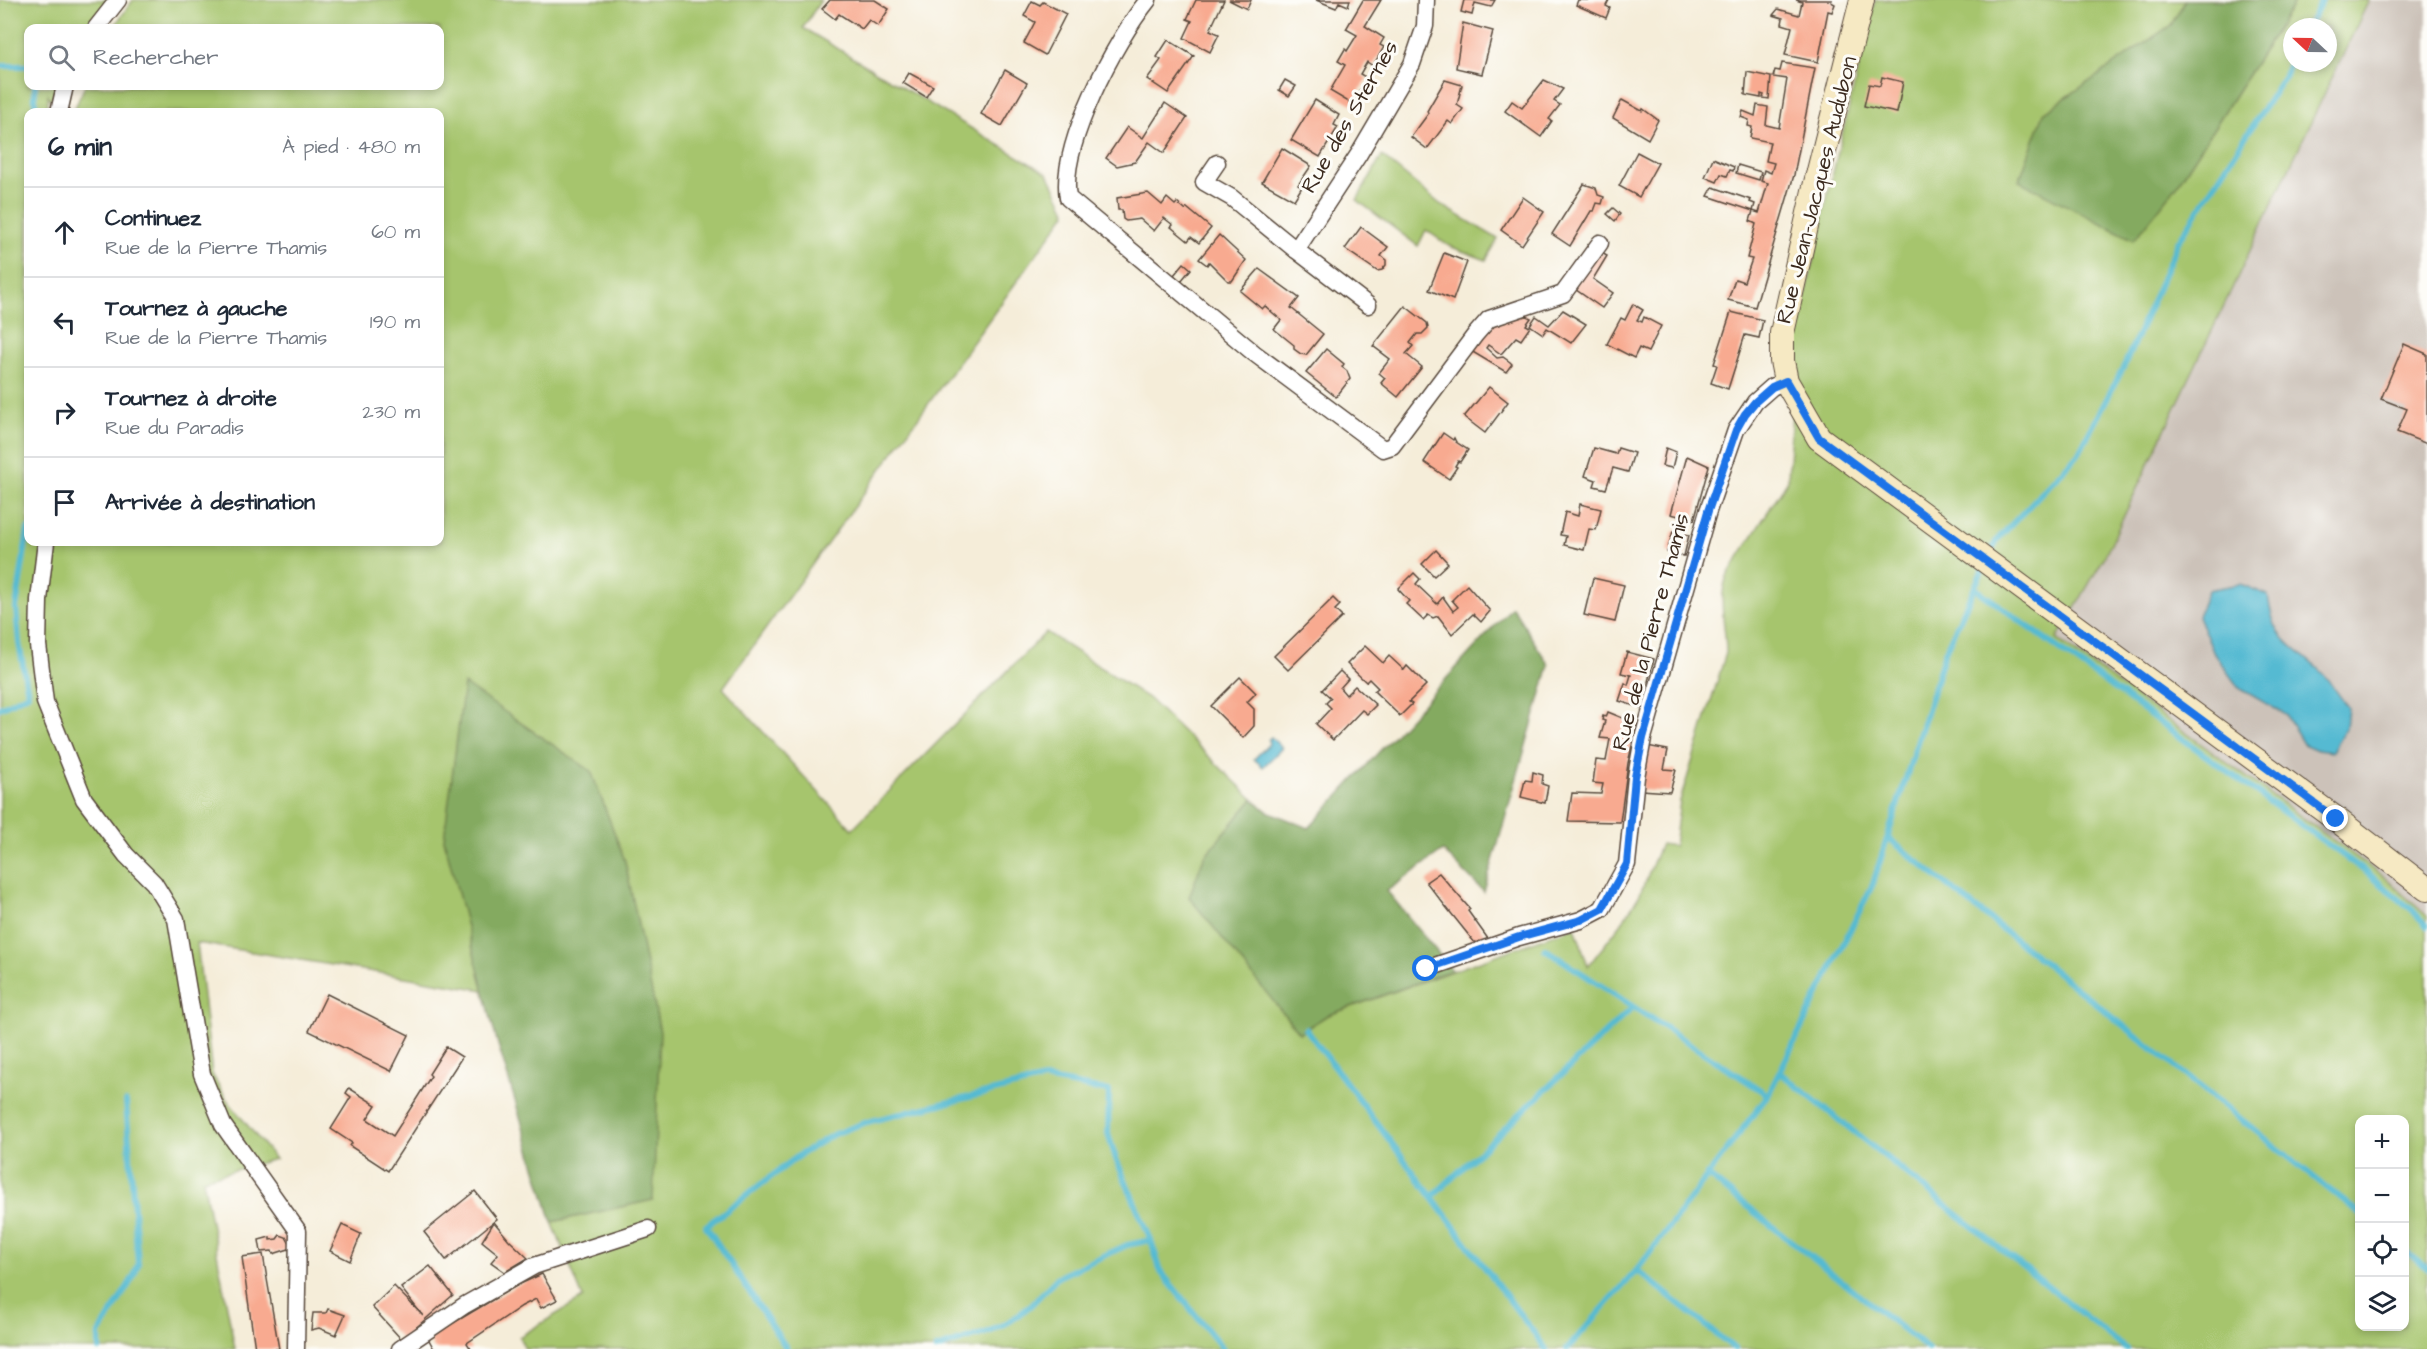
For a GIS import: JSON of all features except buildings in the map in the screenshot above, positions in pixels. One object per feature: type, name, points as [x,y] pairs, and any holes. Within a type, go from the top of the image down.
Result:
[{"type":"main road","name":"Rue Jean-Jacques Audubon","points":[[1786,381],[1781,347],[1784,316],[1863,0]]},
{"type":"main road","points":[[1786,381],[1819,438],[2336,819],[2427,889]]},
{"type":"street","points":[[99,24],[118,0]]},
{"type":"street","points":[[1148,0],[1128,29],[1094,90],[1068,169],[1066,183],[1068,198],[1254,353],[1383,449],[1392,446],[1489,319],[1563,294],[1600,243]]},
{"type":"street","name":"Rue des Sternes","points":[[1296,250],[1359,154],[1412,64],[1425,26],[1426,0]]},
{"type":"street","points":[[60,108],[64,90]]},
{"type":"street","points":[[1217,163],[1204,182],[1232,198],[1368,305]]},
{"type":"street","name":"Rue de la Pierre Thamis","points":[[1426,969],[1519,937],[1581,920],[1602,909],[1627,864],[1635,777],[1643,738],[1708,511],[1733,440],[1745,414],[1772,387],[1786,381]]},
{"type":"street","points":[[46,546],[39,600],[38,645],[45,702],[84,800],[126,855],[154,883],[176,919],[202,1074],[223,1125],[298,1231],[296,1349]]},
{"type":"street","points":[[400,1349],[465,1305],[534,1266],[648,1229]]},
{"type":"shaded area","points":[[2369,0],[2427,0],[2427,916],[2384,877],[2057,640],[2104,558],[2335,72],[2337,72],[2337,67]]},
{"type":"green space","points":[[0,0],[118,0],[99,24],[24,24],[24,90],[64,90],[58,108],[55,108],[48,95],[47,108],[24,108],[24,546],[444,546],[444,108],[75,108],[83,90],[444,90],[444,24],[116,24],[133,0],[821,0],[803,28],[1048,174],[1067,212],[723,688],[852,829],[1046,632],[1148,698],[1253,799],[1204,857],[1299,1033],[1326,1016],[1575,927],[1588,966],[1621,924],[1639,896],[1661,844],[1674,846],[1680,801],[1726,653],[1722,605],[1727,576],[1788,480],[1796,341],[1828,193],[1875,0],[2185,0],[2171,25],[2044,113],[2176,187],[2283,20],[2283,72],[2335,72],[2104,558],[2057,639],[2384,877],[2427,916],[2427,1349],[525,1349],[519,1337],[583,1298],[552,1222],[653,1200],[444,839],[484,990],[197,943],[212,1074],[227,1100],[275,1159],[203,1179],[235,1349],[0,1349]]},
{"type":"green space","points":[[2185,0],[2296,0],[2176,187],[2134,240],[2019,181],[2044,113],[2171,25]]},
{"type":"green space","points":[[2296,0],[2369,0],[2337,67],[2337,18],[2284,18]]},
{"type":"green space","points":[[1382,156],[1440,204],[1498,239],[1486,260],[1449,246],[1426,230],[1418,246],[1357,200]]},
{"type":"green space","points":[[1512,607],[1549,665],[1484,892],[1443,851],[1387,891],[1452,970],[1326,1016],[1299,1033],[1189,897],[1204,857],[1253,799],[1267,811],[1309,828]]},
{"type":"green space","points":[[464,684],[591,771],[625,861],[660,1032],[653,1200],[552,1222],[496,1038],[444,839]]},
{"type":"water","points":[[2240,584],[2268,595],[2274,622],[2284,639],[2323,674],[2348,707],[2346,728],[2332,752],[2317,750],[2303,744],[2286,715],[2239,688],[2214,654],[2198,616],[2208,590]]},
{"type":"water","points":[[1271,737],[1282,748],[1263,767],[1254,759],[1269,744],[1268,740]]},
{"type":"waterway","points":[[2313,18],[2322,0]]},
{"type":"waterway","points":[[0,66],[24,66]]},
{"type":"waterway","points":[[1989,558],[1997,540],[2078,454],[2125,364],[2178,242],[2286,72]]},
{"type":"waterway","points":[[35,90],[35,108]]},
{"type":"waterway","points":[[0,708],[28,694],[19,643],[16,608],[25,546]]},
{"type":"waterway","points":[[1567,1349],[1637,1270],[1768,1095],[1873,884],[1946,649],[1984,567]]},
{"type":"waterway","points":[[1975,588],[2370,875],[2411,909],[2427,926]]},
{"type":"waterway","points":[[1888,838],[2355,1210]]},
{"type":"waterway","points":[[1545,949],[1768,1095]]},
{"type":"waterway","points":[[1432,1197],[1633,1007]]},
{"type":"waterway","points":[[1306,1029],[1546,1349]]},
{"type":"waterway","points":[[1779,1072],[2126,1349]]},
{"type":"waterway","points":[[787,1349],[706,1226],[801,1154],[834,1134],[867,1122],[1044,1079],[1109,1091],[1108,1134],[1116,1159],[1151,1240],[1161,1272],[1223,1349]]},
{"type":"waterway","points":[[99,1349],[99,1334],[134,1276],[138,1264],[126,1102]]},
{"type":"waterway","points":[[1707,1175],[1928,1349]]},
{"type":"waterway","points":[[936,1349],[991,1331],[1012,1320],[1030,1306],[1058,1277],[1127,1245],[1151,1240]]},
{"type":"waterway","points":[[2409,1254],[2427,1268]]},
{"type":"waterway","points":[[1637,1270],[1735,1349]]},
{"type":"route","points":[[1426,969],[1519,937],[1581,920],[1602,909],[1627,864],[1635,777],[1643,738],[1708,511],[1736,430],[1755,402],[1772,387],[1786,381],[1819,438],[2336,819]]}]
